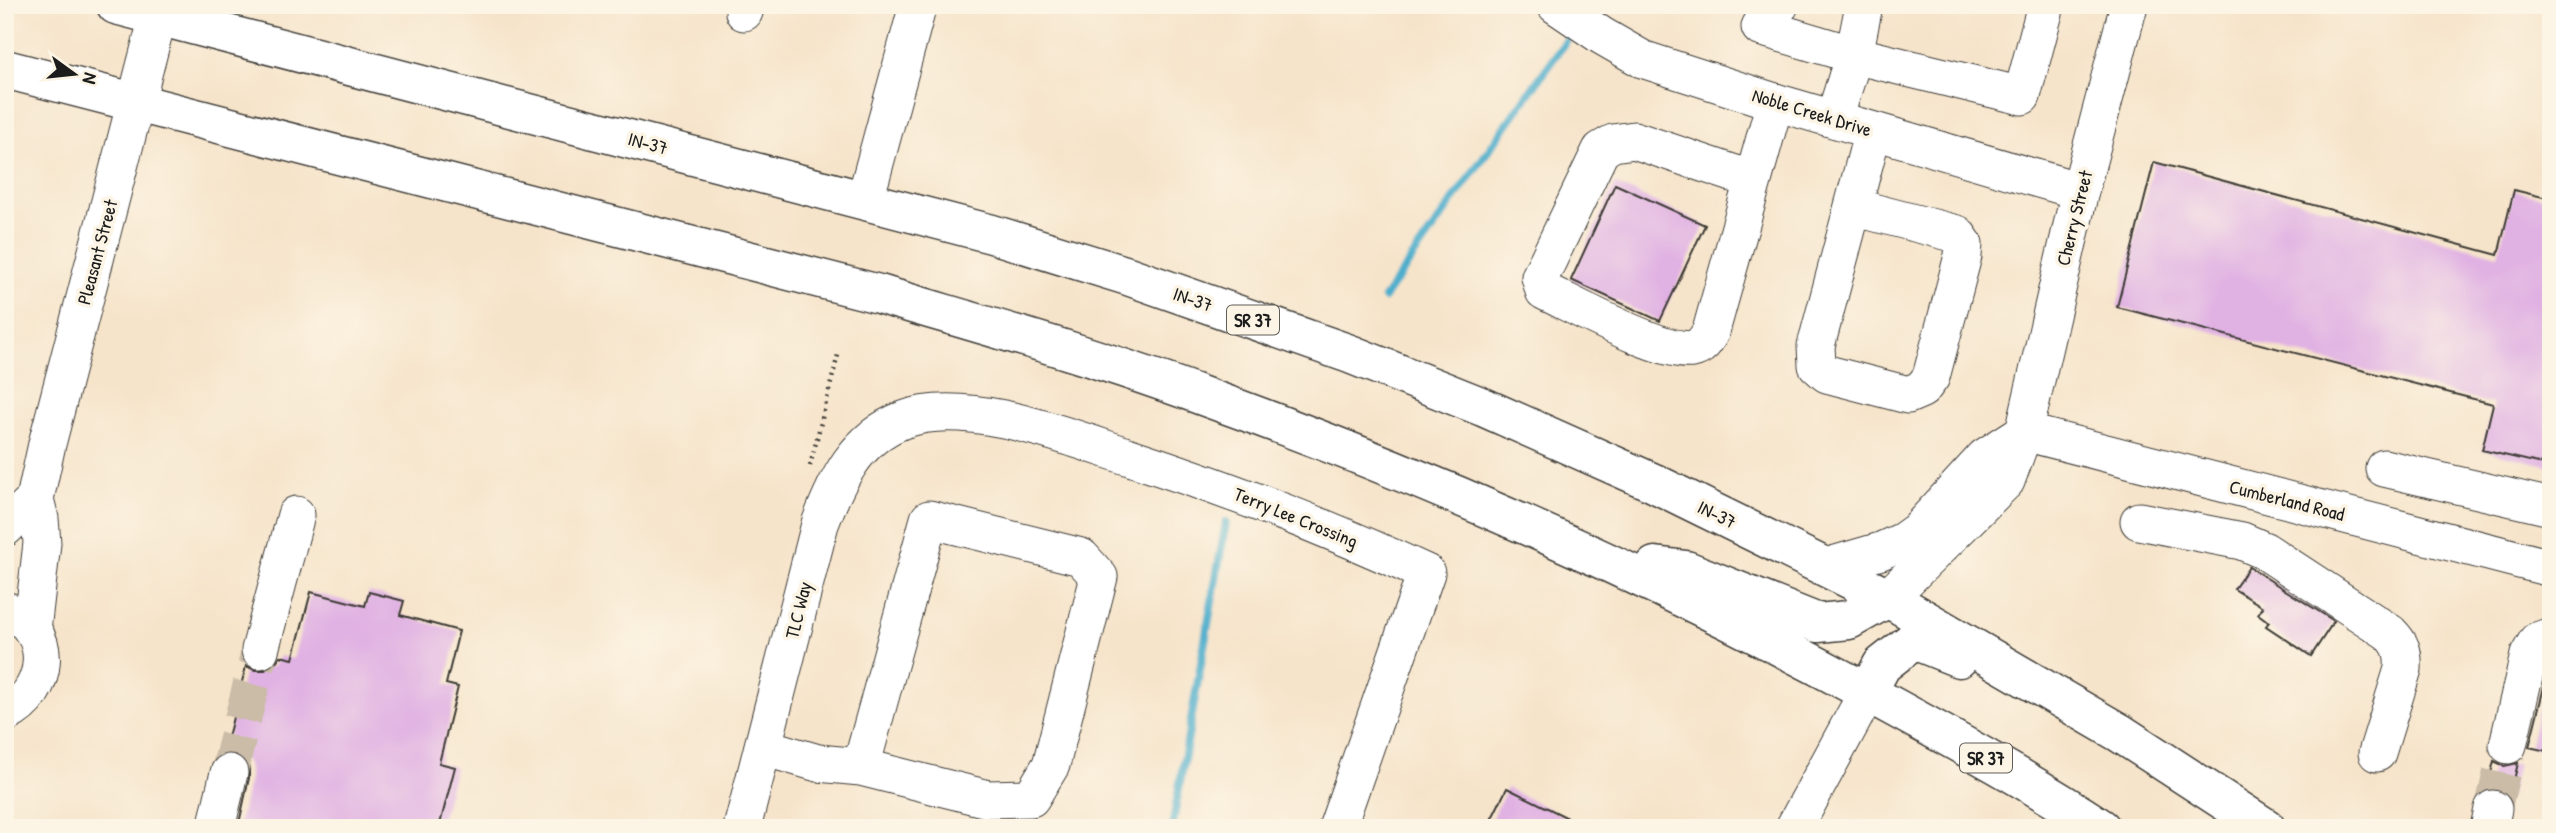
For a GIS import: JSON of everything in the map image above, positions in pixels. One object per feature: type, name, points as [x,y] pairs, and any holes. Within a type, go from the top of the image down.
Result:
[{"type":"highway","name":"IN-37","points":[[116,5],[159,11],[992,234],[1128,276],[1350,354],[1483,407],[1654,483],[1888,598],[2120,733],[2266,828]]},
{"type":"highway","name":"SR 37","points":[[5,69],[867,291],[1018,335],[1197,393],[1439,487],[1723,616],[1958,742],[2101,828]]},
{"type":"highway","points":[[1601,559],[1686,570],[1818,623],[1849,620],[1888,598]]},
{"type":"highway","points":[[1867,693],[1882,665],[1914,640],[1960,658],[2120,733]]},
{"type":"street","points":[[865,200],[918,5]]},
{"type":"street","name":"Noble Creek Drive","points":[[1556,5],[1642,59],[1775,103],[2080,191]]},
{"type":"street","points":[[1780,5],[1768,13],[1759,27],[1854,55],[2022,96],[2046,5]]},
{"type":"street","points":[[1834,119],[1854,55],[1864,5]]},
{"type":"street","name":"Cherry Street","points":[[1888,598],[2006,481],[2024,432],[2080,191],[2129,5]]},
{"type":"street","name":"Pleasant Street","points":[[19,620],[42,543],[35,499],[159,11]]},
{"type":"street","points":[[1753,180],[1634,140],[1614,143],[1601,150],[1540,277],[1544,291],[1650,340],[1672,347],[1692,349],[1704,343],[1711,331],[1775,103]]},
{"type":"street","points":[[1853,207],[1957,234],[1964,244],[1931,377],[1922,389],[1908,395],[1826,374],[1818,365],[1816,346],[1873,131]]},
{"type":"street","name":"Terry Lee Crossing","points":[[902,420],[926,413],[959,412],[1061,434],[1272,506],[1426,572],[1337,828]]},
{"type":"street","name":"TLC Way","points":[[742,828],[820,524],[835,485],[860,448],[902,420]]},
{"type":"street","points":[[1826,567],[1881,551],[1903,541],[1917,531],[1985,457],[2024,432]]},
{"type":"street","name":"Cumberland Road","points":[[2024,432],[2551,568]]},
{"type":"street","points":[[2384,468],[2551,507]]},
{"type":"street","points":[[2463,546],[2479,490]]},
{"type":"street","points":[[5,528],[35,499]]},
{"type":"street","points":[[260,650],[296,515]]},
{"type":"street","points":[[763,747],[818,763],[861,767],[988,799],[1031,798],[1051,765],[1099,577],[1081,557],[929,519],[861,767]]},
{"type":"street","points":[[2139,521],[2242,541],[2265,551],[2389,633],[2399,643],[2404,654],[2403,669],[2377,753]]},
{"type":"street","points":[[6,714],[29,698],[37,685],[42,656],[39,642],[19,620]]},
{"type":"street","points":[[2508,745],[2529,655],[2537,640],[2551,636]]},
{"type":"street","points":[[1794,828],[1867,693]]},
{"type":"street","points":[[216,828],[229,774]]},
{"type":"building","points":[[2154,162],[2498,255],[2514,190],[2551,199],[2551,466],[2482,450],[2493,404],[2117,307]]},
{"type":"building","points":[[1615,184],[1705,225],[1660,321],[1571,280]]},
{"type":"building","points":[[2249,567],[2334,621],[2311,656],[2266,626],[2269,622],[2258,614],[2263,607],[2234,589]]},
{"type":"building","points":[[311,592],[365,606],[369,592],[404,601],[400,615],[459,631],[446,684],[458,687],[439,763],[455,767],[439,828],[238,828],[249,768],[243,757],[224,753],[246,666],[265,670],[274,665],[280,656],[293,659]]},
{"type":"building","points":[[2551,659],[2551,752],[2529,747]]},
{"type":"building","points":[[2494,761],[2504,766],[2518,763],[2510,797],[2498,789],[2487,789]]},
{"type":"building","points":[[1507,788],[1588,828],[1487,828]]},
{"type":"waterway","points":[[1384,298],[1575,28]]},
{"type":"waterway","points":[[1172,828],[1226,522]]},
{"type":"tunnel","points":[[229,773],[260,650]]},
{"type":"tunnel","points":[[2493,809],[2508,745]]}]
